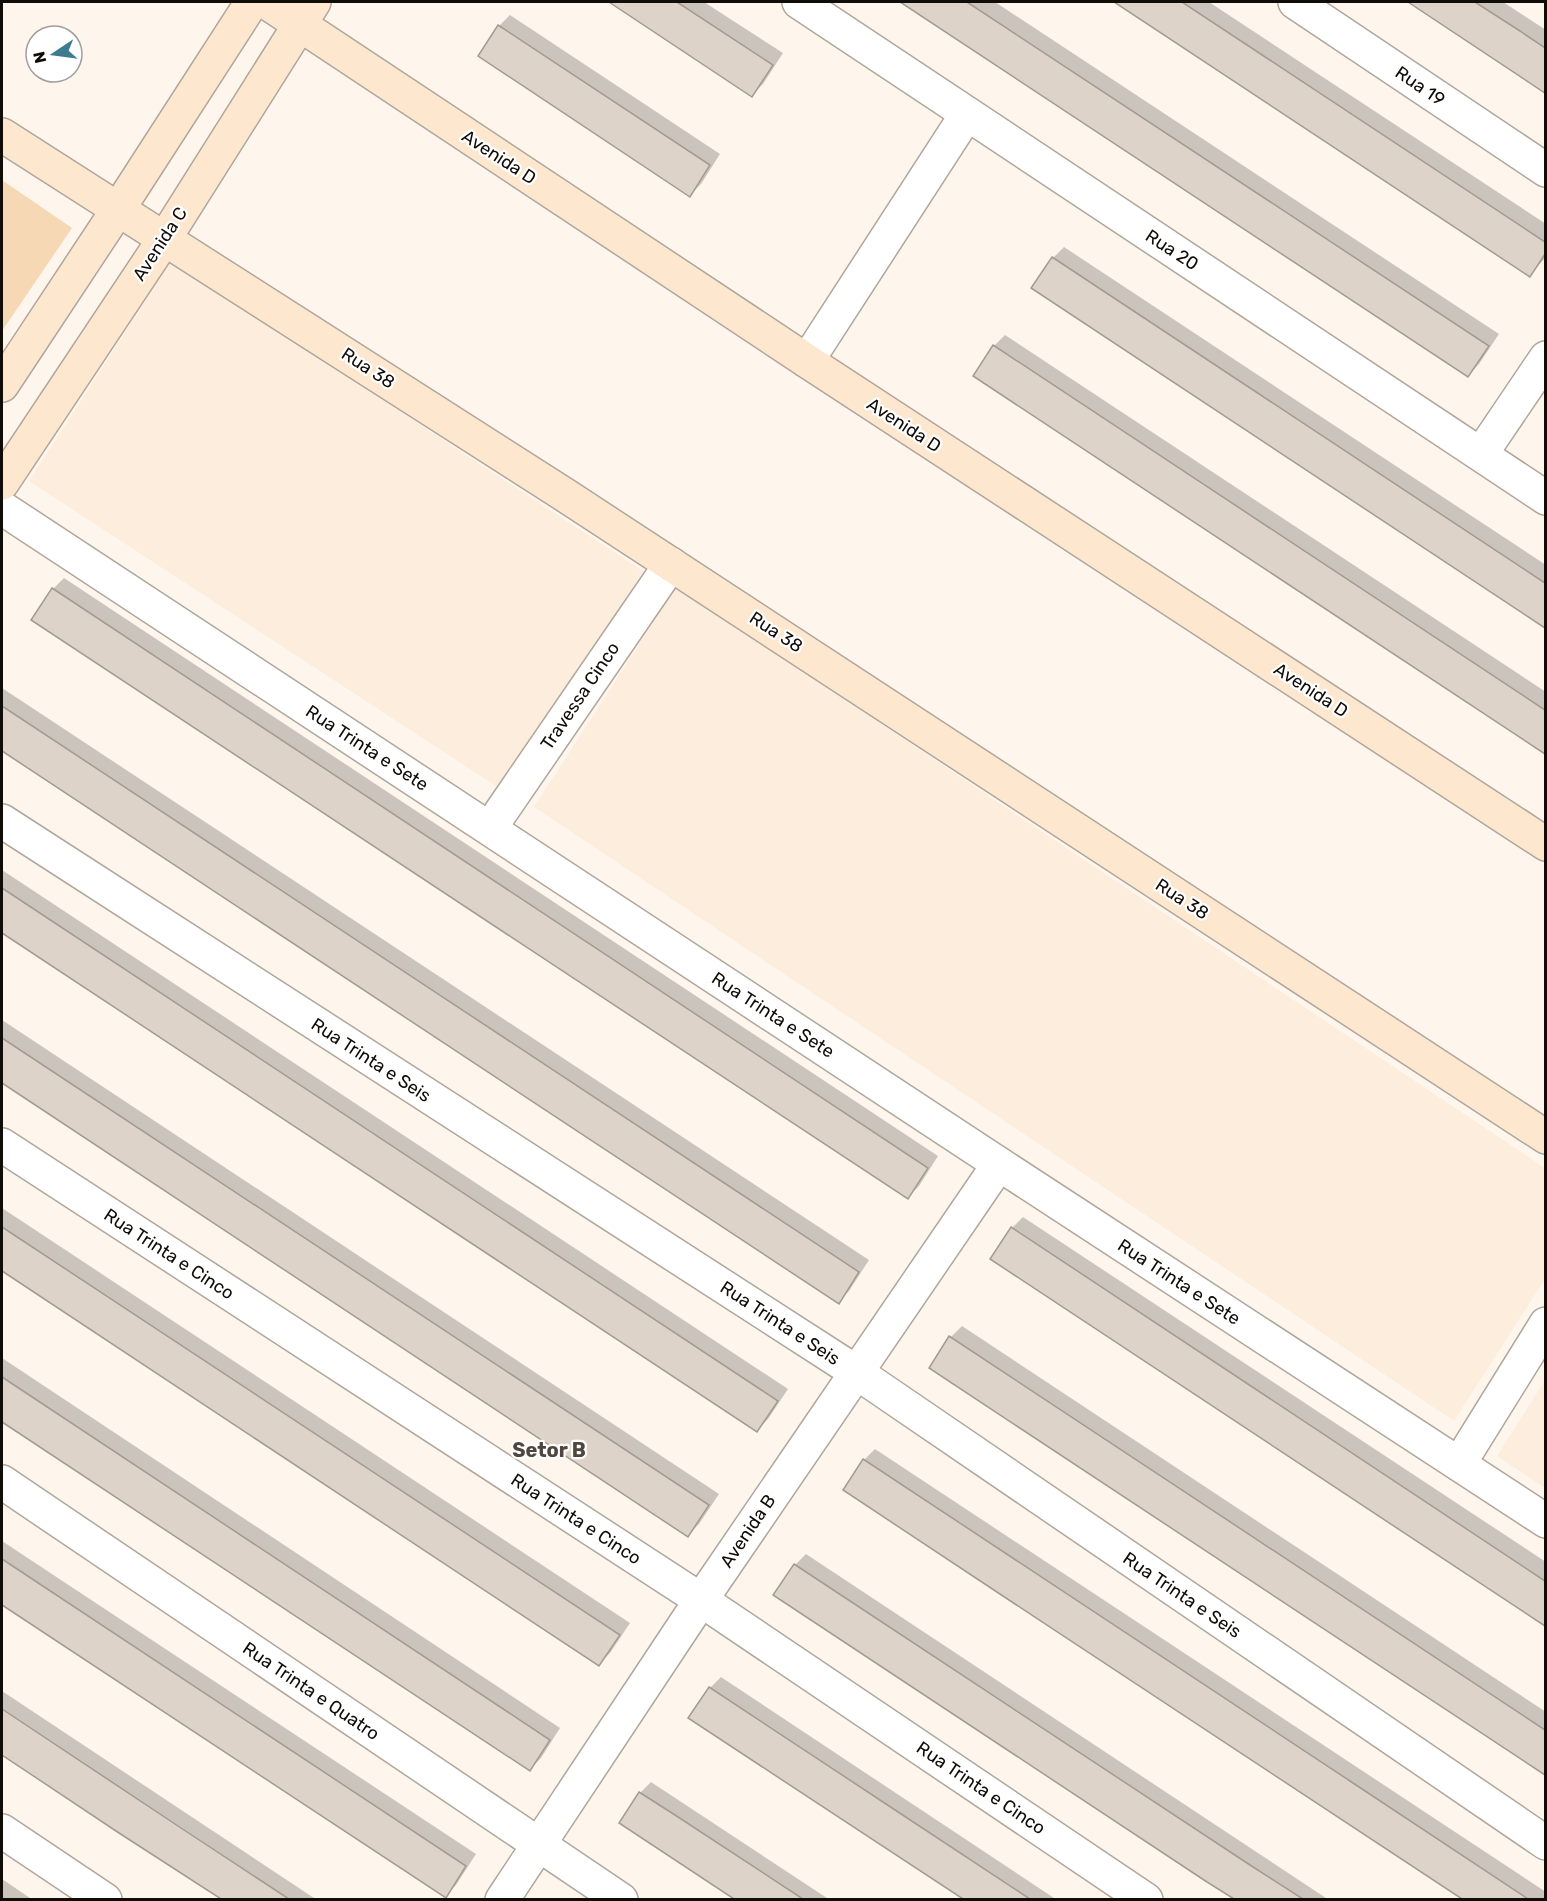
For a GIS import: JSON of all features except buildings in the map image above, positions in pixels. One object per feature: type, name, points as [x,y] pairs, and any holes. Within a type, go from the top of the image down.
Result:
[{"type":"street","points":[[2,385],[252,2]]},
{"type":"street","name":"Avenida D","points":[[266,2],[306,13],[807,361],[1545,844]]},
{"type":"street","name":"Rua 20","points":[[799,2],[1545,498]]},
{"type":"street","name":"Rua 19","points":[[1295,2],[1545,171]]},
{"type":"street","name":"Avenida C","points":[[2,483],[165,238],[306,13]]},
{"type":"street","points":[[807,361],[967,114]]},
{"type":"street","name":"Rua 38","points":[[2,135],[671,564],[1545,1137]]},
{"type":"street","points":[[1481,454],[1545,358]]},
{"type":"street","name":"Rua Trinta e Sete","points":[[2,508],[1545,1521]]},
{"type":"street","name":"Travessa Cinco","points":[[490,828],[671,564]]},
{"type":"street","name":"Rua Trinta e Seis","points":[[2,821],[856,1372],[1545,1843]]},
{"type":"street","name":"Rua Trinta e Cinco","points":[[2,1145],[701,1600],[1146,1899]]},
{"type":"street","name":"Avenida B","points":[[502,1899],[701,1600],[999,1164]]},
{"type":"street","points":[[1459,1464],[1545,1324]]},
{"type":"street","name":"Rua Trinta e Quatro","points":[[2,1482],[621,1899]]},
{"type":"street","points":[[2,1831],[105,1899]]},
{"type":"shaded area","points":[[2,180],[72,228],[2,331]]},
{"type":"shaded area","points":[[171,261],[643,571],[502,790],[29,481]]},
{"type":"shaded area","points":[[676,587],[1545,1168],[1545,1279],[1454,1421],[534,807]]},
{"type":"shaded area","points":[[1545,1380],[1545,1488],[1497,1456]]},
{"type":"district","name":"Setor B","points":[[549,1450]]}]
